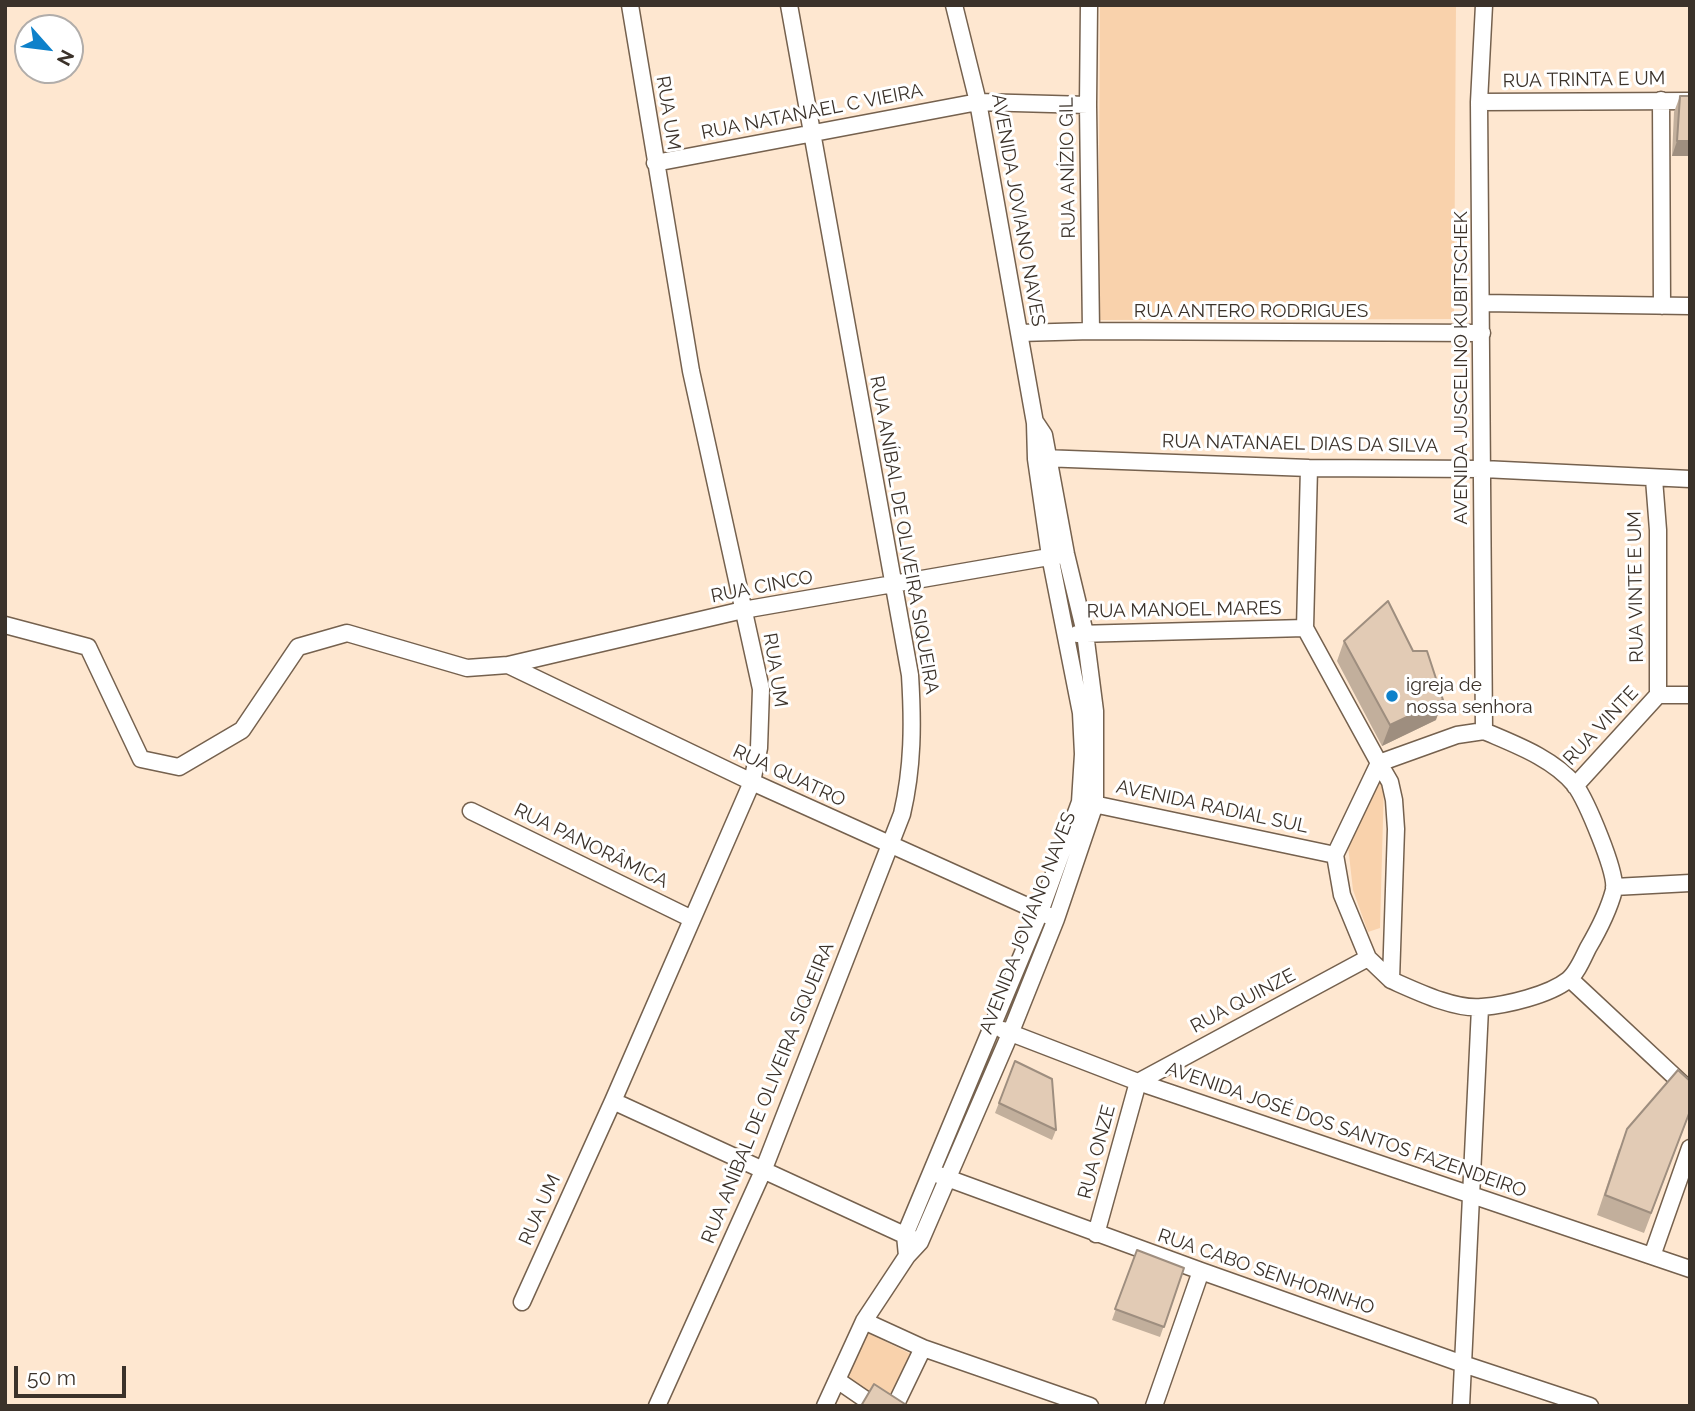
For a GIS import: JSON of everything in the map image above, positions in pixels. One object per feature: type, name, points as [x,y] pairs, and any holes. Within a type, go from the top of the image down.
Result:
[{"type":"street","name":"RUA UM","points":[[522,1302],[752,782],[759,748],[761,689],[691,371],[630,5]]},
{"type":"street","name":"RUA ANÍBAL DE OLIVEIRA SIQUEIRA","points":[[657,1406],[763,1171],[902,814],[910,780],[913,730],[909,675],[789,5]]},
{"type":"street","name":"AVENIDA JOVIANO NAVES","points":[[825,1406],[864,1321],[906,1256],[930,1171],[1087,803],[1080,713],[1064,635],[1058,555],[1042,458],[1044,435],[1035,423],[978,102],[954,5]]},
{"type":"street","name":"RUA ANÍZIO GIL","points":[[1089,5],[1091,331]]},
{"type":"street","name":"AVENIDA JUSCELINO KUBITSCHEK","points":[[1483,5],[1479,103],[1484,731]]},
{"type":"street","points":[[1661,100],[1662,306]]},
{"type":"street","name":"RUA TRINTA E UM","points":[[1479,103],[1690,100]]},
{"type":"street","name":"RUA NATANAEL C VIEIRA","points":[[655,163],[978,102],[1088,105]]},
{"type":"street","points":[[1482,303],[1690,306]]},
{"type":"street","name":"RUA ANTERO RODRIGUES","points":[[1019,333],[1482,333]]},
{"type":"street","name":"RUA NATANAEL DIAS DA SILVA","points":[[1042,458],[1309,468],[1577,472],[1654,479],[1690,479]]},
{"type":"street","points":[[1309,468],[1305,628],[1390,782],[1394,800],[1396,829],[1391,980]]},
{"type":"street","name":"RUA VINTE E UM","points":[[1654,479],[1658,530],[1658,695]]},
{"type":"street","name":"AVENIDA JOVIANO NAVES","points":[[913,1238],[947,1179],[1056,919],[1087,803],[1095,711],[1085,633],[1058,555]]},
{"type":"street","name":"RUA CINCO","points":[[5,625],[88,647],[141,759],[179,767],[242,730],[298,647],[347,633],[467,668],[508,665],[743,610],[1058,555]]},
{"type":"street","name":"RUA MANOEL MARES","points":[[1064,635],[1305,628]]},
{"type":"street","name":"RUA QUATRO","points":[[508,665],[752,782],[1056,919]]},
{"type":"street","points":[[1658,695],[1690,695]]},
{"type":"street","name":"RUA VINTE","points":[[1575,786],[1658,695]]},
{"type":"street","points":[[1484,731],[1520,746],[1552,766],[1575,786],[1596,826],[1614,887],[1596,935],[1570,979],[1543,994],[1480,1008],[1431,998],[1391,980],[1368,958],[1342,895],[1335,855],[1379,764],[1457,735],[1484,731]]},
{"type":"street","name":"AVENIDA RADIAL SUL","points":[[1087,803],[1335,855]]},
{"type":"street","name":"RUA PANORÂMICA","points":[[471,811],[692,919]]},
{"type":"street","points":[[1614,887],[1690,883]]},
{"type":"street","name":"RUA QUINZE","points":[[1138,1082],[1368,958]]},
{"type":"street","points":[[1570,979],[1690,1091]]},
{"type":"street","points":[[1461,1406],[1480,1008]]},
{"type":"street","name":"AVENIDA JOSÉ DOS SANTOS FAZENDEIRO","points":[[992,1024],[1010,1034],[1138,1082],[1690,1269]]},
{"type":"street","name":"RUA ONZE","points":[[1096,1234],[1138,1082]]},
{"type":"street","points":[[613,1101],[913,1238]]},
{"type":"street","points":[[1652,1256],[1690,1148]]},
{"type":"street","name":"RUA CABO SENHORINHO","points":[[930,1171],[1096,1234],[1590,1406]]},
{"type":"street","points":[[1154,1406],[1201,1271]]},
{"type":"street","points":[[864,1321],[923,1348],[1090,1406]]},
{"type":"street","points":[[895,1406],[923,1348]]},
{"type":"street","points":[[836,1380],[875,1406]]},
{"type":"shaded area","points":[[1100,5],[1456,5],[1454,319],[1098,320]]},
{"type":"shaded area","points":[[1380,782],[1384,783],[1380,928],[1368,932],[1353,890],[1348,846]]},
{"type":"shaded area","points":[[866,1332],[913,1355],[888,1406],[841,1378]]},
{"type":"building","points":[[1680,96],[1690,96],[1690,141],[1677,141]]},
{"type":"building","name":"igreja de nossa senhora","points":[[1388,601],[1413,651],[1427,651],[1443,700],[1390,725],[1344,641]]},
{"type":"building","points":[[1015,1061],[1052,1079],[1056,1130],[999,1103]]},
{"type":"building","points":[[1678,1070],[1690,1081],[1690,1111],[1651,1213],[1605,1195],[1627,1129]]},
{"type":"building","points":[[1137,1250],[1184,1268],[1164,1327],[1115,1309]]},
{"type":"building","points":[[874,1384],[908,1406],[861,1406]]},
{"type":"place","name":"igreja de nossa senhora","points":[[1392,696]]}]
